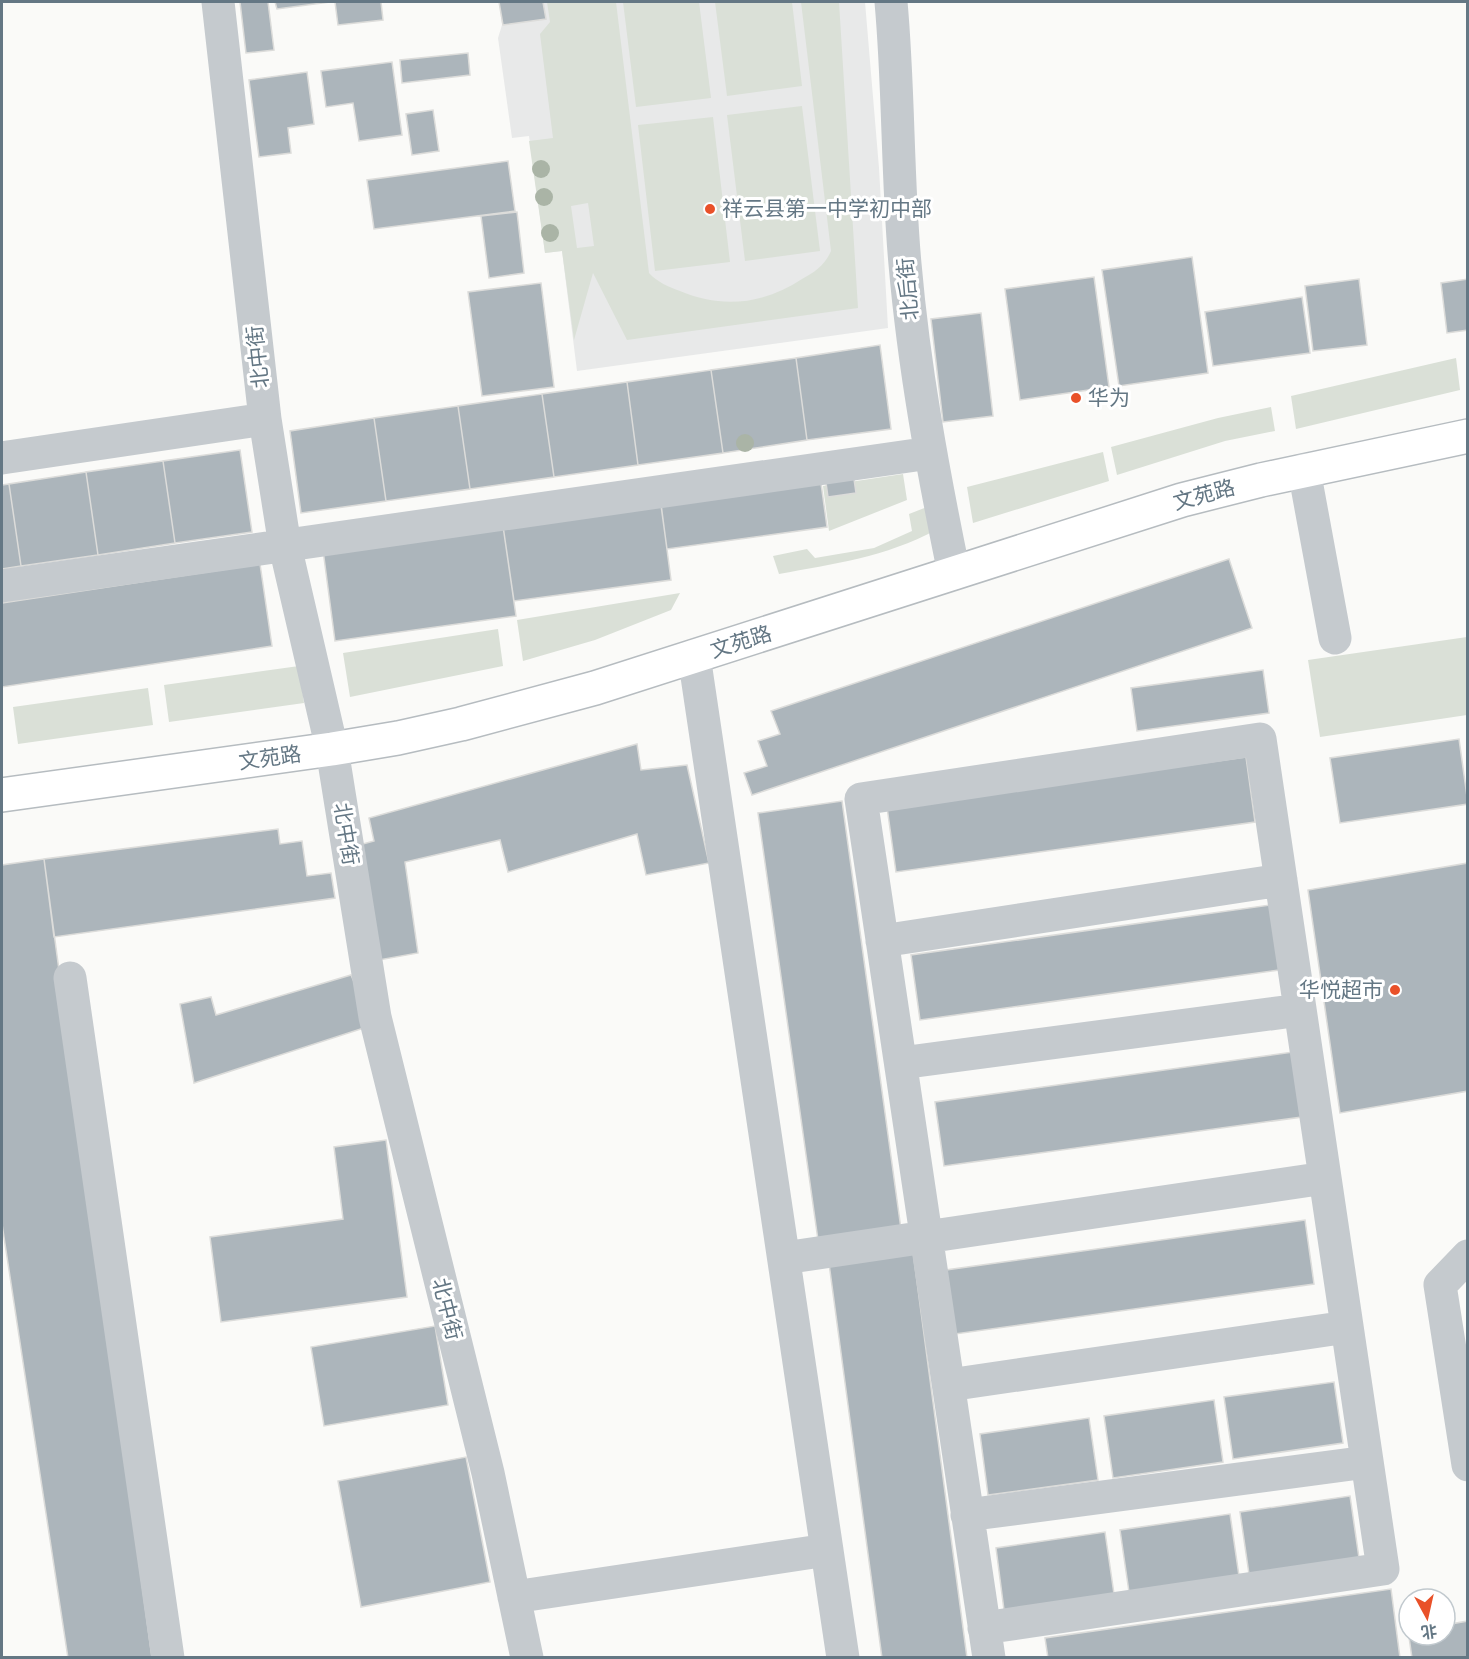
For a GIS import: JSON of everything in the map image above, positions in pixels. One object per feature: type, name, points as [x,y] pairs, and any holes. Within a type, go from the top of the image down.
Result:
[{"type":"main road","name":"文苑路","points":[[2,795],[332,749],[461,724],[595,688],[1182,500],[1304,470],[1467,436]]},
{"type":"street","name":"北中街","points":[[218,2],[265,419],[285,546],[332,749],[375,1017],[488,1473],[526,1658]]},
{"type":"street","name":"北后街","points":[[891,2],[905,262],[912,336],[930,453],[954,573]]},
{"type":"street","points":[[2,458],[265,419]]},
{"type":"street","points":[[2,586],[930,453]]},
{"type":"street","points":[[1304,470],[1335,638]]},
{"type":"street","points":[[694,656],[843,1658]]},
{"type":"street","points":[[1260,739],[1383,1569],[986,1643],[882,941],[861,799],[1260,739]]},
{"type":"street","points":[[882,941],[1281,880]]},
{"type":"street","points":[[70,978],[168,1658]]},
{"type":"street","points":[[901,1064],[1300,1010]]},
{"type":"street","points":[[784,1258],[1325,1178]]},
{"type":"street","points":[[1467,1256],[1440,1285],[1467,1465]]},
{"type":"street","points":[[949,1386],[1347,1327]]},
{"type":"street","points":[[967,1515],[1367,1462]]},
{"type":"street","points":[[514,1597],[827,1550]]},
{"type":"shaded area","name":"祥云县第一中学初中部","points":[[499,2],[865,2],[879,168],[888,328],[577,371],[562,251],[545,253],[529,136],[512,138],[498,38],[502,25]]},
{"type":"shaded area","points":[[547,2],[616,2],[649,273],[663,284],[696,297],[727,302],[742,301],[758,299],[788,287],[819,268],[831,251],[801,2],[839,2],[858,308],[627,340],[593,273],[574,340],[562,251],[545,253],[529,141],[553,138],[540,34],[550,22]],"holes":[[[588,203],[594,246],[577,248],[571,206]]]},
{"type":"shaded area","points":[[623,2],[699,2],[711,98],[636,107]]},
{"type":"shaded area","points":[[715,2],[792,2],[802,86],[727,96]]},
{"type":"shaded area","points":[[802,106],[820,251],[745,261],[727,115]]},
{"type":"shaded area","points":[[713,117],[730,262],[655,271],[638,125]]},
{"type":"shaded area","points":[[1456,358],[1460,390],[1296,429],[1291,396]]},
{"type":"shaded area","points":[[1271,407],[1275,431],[1225,441],[1117,475],[1111,447],[1218,418]]},
{"type":"shaded area","points":[[1103,452],[1109,481],[973,523],[967,487]]},
{"type":"shaded area","points":[[903,474],[907,500],[829,531],[823,486]]},
{"type":"shaded area","points":[[932,505],[936,530],[917,539],[879,553],[779,574],[773,556],[807,549],[815,558],[874,548],[912,531],[909,514]]},
{"type":"shaded area","points":[[680,593],[671,610],[595,640],[523,661],[517,620]]},
{"type":"shaded area","points":[[498,629],[503,666],[350,697],[343,653]]},
{"type":"shaded area","points":[[1467,637],[1467,715],[1320,737],[1308,660]]},
{"type":"shaded area","points":[[299,666],[304,703],[169,722],[164,685]]},
{"type":"shaded area","points":[[148,688],[153,725],[18,744],[13,707]]},
{"type":"building","points":[[240,2],[268,2],[274,50],[246,53]]},
{"type":"building","points":[[275,2],[330,2],[277,9]]},
{"type":"building","points":[[335,2],[381,2],[383,20],[338,25]]},
{"type":"building","points":[[499,2],[543,2],[546,19],[503,25]]},
{"type":"building","points":[[468,53],[470,75],[402,83],[400,60]]},
{"type":"building","points":[[392,62],[402,135],[359,141],[353,103],[326,107],[321,71]]},
{"type":"building","points":[[307,72],[314,124],[288,128],[291,153],[259,157],[249,80]]},
{"type":"building","points":[[433,110],[439,151],[412,155],[406,114]]},
{"type":"building","points":[[508,161],[515,211],[374,229],[367,180]]},
{"type":"building","points":[[517,212],[524,273],[489,278],[481,216]]},
{"type":"building","points":[[1192,257],[1208,373],[1119,386],[1102,270]]},
{"type":"building","points":[[1094,277],[1109,387],[1020,400],[1005,289]]},
{"type":"building","points":[[1359,279],[1367,345],[1313,351],[1305,286]]},
{"type":"building","points":[[1468,279],[1468,330],[1447,333],[1441,283]]},
{"type":"building","points":[[541,283],[554,387],[482,396],[468,292]]},
{"type":"building","points":[[1302,297],[1310,353],[1213,366],[1205,312]]},
{"type":"building","points":[[981,313],[993,416],[943,422],[931,319]]},
{"type":"building","points":[[880,345],[891,429],[807,440],[796,358]]},
{"type":"building","points":[[796,358],[807,440],[723,453],[711,370]]},
{"type":"building","points":[[711,370],[723,453],[638,465],[627,382]]},
{"type":"building","points":[[627,382],[638,465],[554,477],[542,394]]},
{"type":"building","points":[[542,394],[554,477],[470,489],[458,406]]},
{"type":"building","points":[[458,406],[470,489],[386,501],[374,418]]},
{"type":"building","points":[[374,418],[386,501],[301,513],[290,431]]},
{"type":"building","points":[[240,450],[252,532],[175,543],[163,461]]},
{"type":"building","points":[[163,461],[175,543],[98,555],[86,472]]},
{"type":"building","points":[[86,472],[98,555],[21,566],[9,484]]},
{"type":"building","points":[[853,472],[856,493],[828,497],[825,476]]},
{"type":"building","points":[[820,476],[827,527],[667,549],[660,498]]},
{"type":"building","points":[[9,484],[21,566],[2,569],[2,485]]},
{"type":"building","points":[[661,504],[671,580],[514,601],[503,526]]},
{"type":"building","points":[[503,526],[516,616],[335,641],[323,550]]},
{"type":"building","points":[[1229,559],[1252,628],[752,795],[744,773],[767,766],[758,741],[780,734],[771,711]]},
{"type":"building","points":[[260,564],[272,646],[2,687],[2,603]]},
{"type":"building","points":[[1263,670],[1269,713],[1137,731],[1131,688]]},
{"type":"building","points":[[1459,739],[1468,804],[1340,823],[1330,758]]},
{"type":"building","points":[[637,744],[641,770],[687,765],[709,863],[646,875],[637,834],[508,872],[500,840],[405,862],[418,953],[379,960],[359,845],[374,841],[369,818]]},
{"type":"building","points":[[1246,757],[1255,822],[896,872],[887,807]]},
{"type":"building","points":[[842,801],[901,1229],[818,1240],[758,813]]},
{"type":"building","points":[[278,829],[280,844],[302,841],[307,876],[331,873],[335,898],[54,937],[44,859]]},
{"type":"building","points":[[44,859],[152,1658],[68,1658],[2,1224],[2,865]]},
{"type":"building","name":"华悦超市","points":[[1468,863],[1468,1091],[1340,1113],[1308,890]]},
{"type":"building","points":[[1270,905],[1279,970],[920,1020],[911,955]]},
{"type":"building","points":[[351,975],[373,1025],[194,1083],[180,1004],[211,997],[216,1015]]},
{"type":"building","points":[[1293,1052],[1302,1117],[944,1166],[935,1102]]},
{"type":"building","points":[[386,1140],[407,1297],[221,1322],[210,1237],[343,1219],[334,1147]]},
{"type":"building","points":[[1305,1220],[1314,1284],[955,1334],[946,1270]]},
{"type":"building","points":[[912,1244],[967,1658],[882,1658],[828,1256]]},
{"type":"building","points":[[435,1326],[448,1405],[324,1426],[311,1347]]},
{"type":"building","points":[[1334,1382],[1343,1443],[1233,1459],[1224,1397]]},
{"type":"building","points":[[1214,1400],[1223,1462],[1113,1478],[1104,1416]]},
{"type":"building","points":[[1089,1418],[1098,1480],[988,1495],[980,1434]]},
{"type":"building","points":[[466,1457],[490,1582],[361,1607],[338,1481]]},
{"type":"building","points":[[1350,1496],[1359,1558],[1249,1574],[1240,1512]]},
{"type":"building","points":[[1230,1514],[1239,1576],[1129,1592],[1120,1530]]},
{"type":"building","points":[[1105,1532],[1114,1594],[1004,1610],[996,1548]]},
{"type":"building","points":[[1391,1589],[1400,1658],[1048,1658],[1045,1638]]},
{"type":"building","points":[[1468,1621],[1468,1657],[1412,1658],[1410,1647],[1457,1647],[1457,1623]]},
{"type":"place","name":"祥云县第一中学初中部","points":[[710,209]]},
{"type":"place","name":"华为","points":[[1076,398]]},
{"type":"place","name":"华悦超市","points":[[1395,990]]}]
